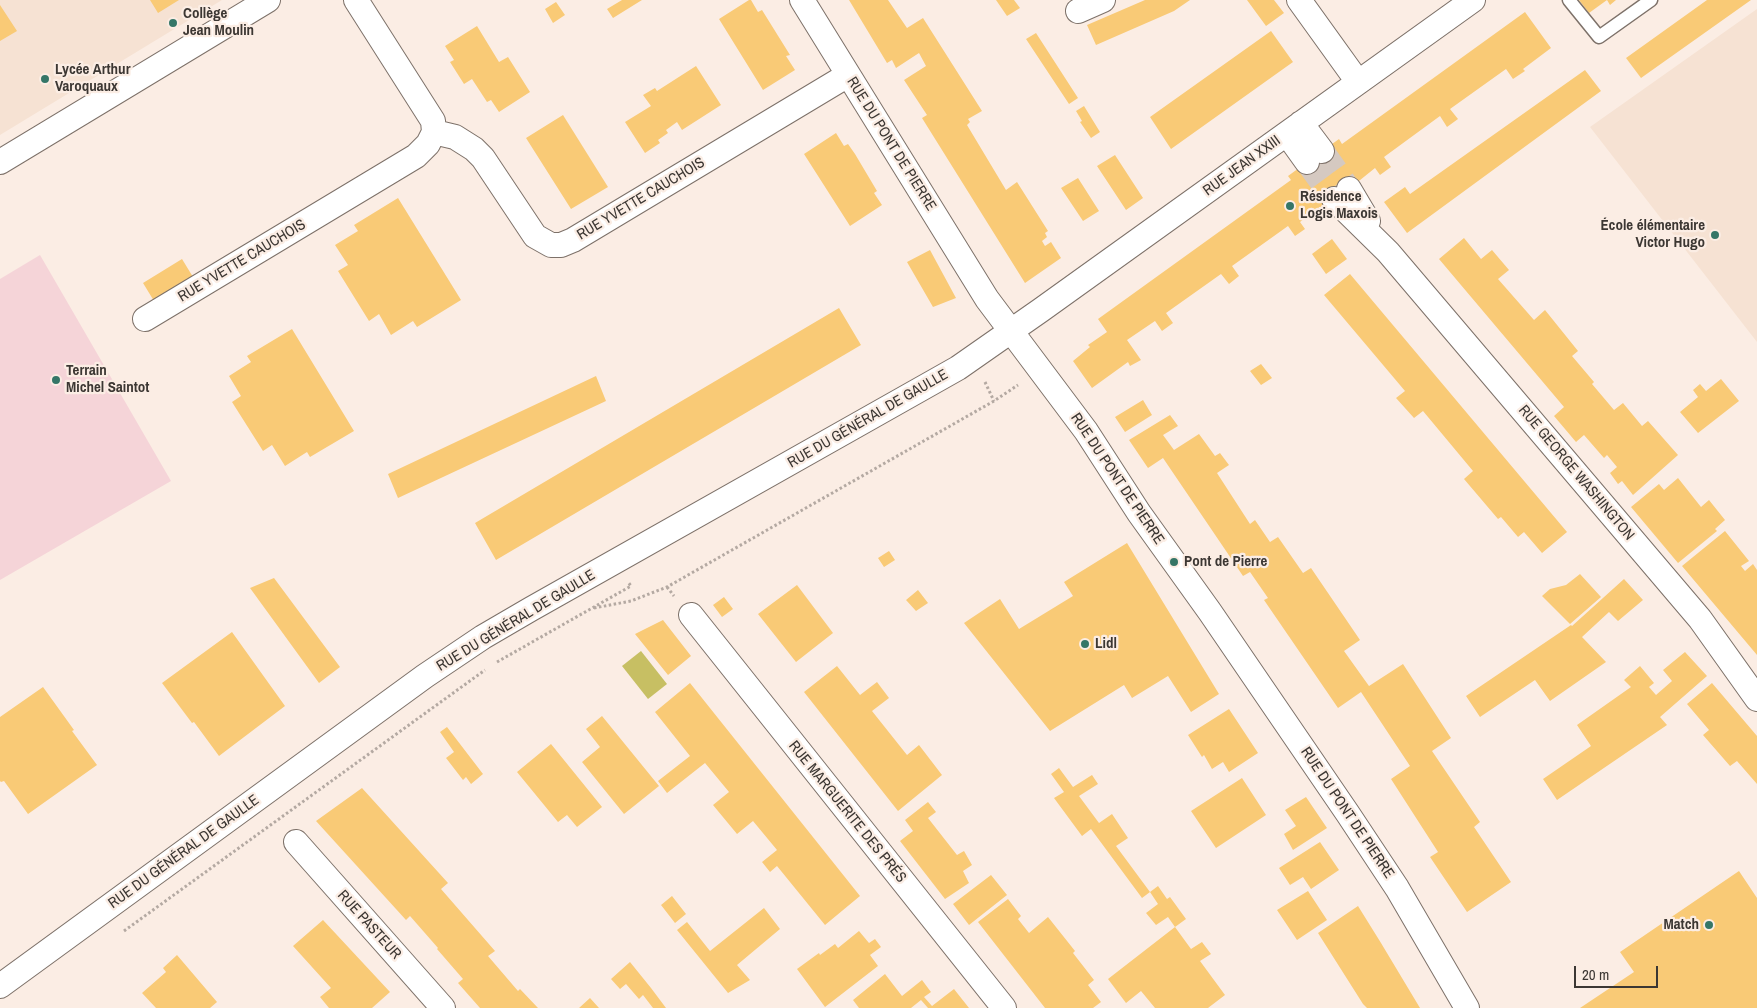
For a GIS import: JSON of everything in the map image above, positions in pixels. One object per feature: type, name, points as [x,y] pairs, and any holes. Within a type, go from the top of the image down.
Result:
[{"type":"street","points":[[0,162],[268,0]]},
{"type":"street","points":[[356,0],[428,111],[433,121],[434,132]]},
{"type":"street","name":"RUE DU PONT DE PIERRE","points":[[802,0],[988,299],[1010,332],[1086,431],[1139,513],[1210,612],[1348,814],[1397,888],[1467,1008]]},
{"type":"street","points":[[1078,11],[1104,0]]},
{"type":"street","points":[[1299,0],[1358,82]]},
{"type":"street","name":"RUE JEAN XXIII","points":[[1010,332],[1473,0]]},
{"type":"street","name":"RUE YVETTE CAUCHOIS","points":[[145,320],[416,156],[428,144],[434,132],[455,137],[483,158],[535,236],[551,245],[561,245],[582,235],[848,75]]},
{"type":"street","points":[[1294,129],[1315,157]]},
{"type":"street","name":"RUE GEORGE WASHINGTON","points":[[1342,194],[1388,252],[1700,618],[1757,699]]},
{"type":"street","name":"RUE DU GÉNÉRAL DE GAULLE","points":[[0,986],[425,676],[483,637],[958,368],[1010,332]]},
{"type":"street","name":"RUE MARGUERITE DES PRÉS","points":[[690,615],[1004,1008]]},
{"type":"street","name":"RUE PASTEUR","points":[[296,842],[443,1008]]},
{"type":"lane","points":[[1569,0],[1598,37],[1651,0]]},
{"type":"path","points":[[494,664],[591,609],[631,601],[667,587],[994,401]]},
{"type":"path","points":[[122,933],[486,669]]},
{"type":"path","points":[[274,822],[296,842]]},
{"type":"shaded area","name":"Lycée Arthur Varoquaux","points":[[0,0],[222,0],[0,135]]},
{"type":"shaded area","name":"École élémentaire Victor Hugo","points":[[1757,9],[1757,342],[1590,127]]},
{"type":"shaded area","name":"Terrain Michel Saintot","points":[[40,255],[171,481],[0,580],[0,279]]},
{"type":"shaded area","points":[[641,651],[667,684],[648,699],[622,666]]},
{"type":"building","points":[[150,0],[179,0],[158,13]]},
{"type":"building","points":[[622,0],[642,0],[613,18],[607,9]]},
{"type":"building","points":[[751,0],[758,12],[762,10],[790,55],[786,56],[795,70],[763,90],[719,19]]},
{"type":"building","points":[[849,0],[888,0],[907,28],[923,18],[982,111],[968,119],[970,122],[967,125],[1006,190],[1017,182],[1048,231],[1045,233],[1047,237],[1042,241],[1045,246],[1051,242],[1061,258],[1025,283],[922,118],[927,115],[904,80],[926,66],[919,53],[896,68],[892,60],[887,63]]},
{"type":"building","points":[[996,0],[1014,0],[1020,8],[1007,16]]},
{"type":"building","points":[[1145,0],[1190,0],[1174,11],[1096,45],[1087,25]]},
{"type":"building","points":[[1247,0],[1274,0],[1284,13],[1266,26]]},
{"type":"building","points":[[1579,0],[1607,0],[1589,13]]},
{"type":"building","points":[[1607,0],[1616,0],[1610,5]]},
{"type":"building","points":[[1707,0],[1751,0],[1641,78],[1626,58]]},
{"type":"building","points":[[556,2],[565,15],[553,23],[545,9]]},
{"type":"building","points":[[0,5],[17,31],[0,41]]},
{"type":"building","name":"Résidence Logis Maxois","points":[[1525,12],[1551,48],[1523,69],[1525,71],[1513,79],[1506,69],[1450,109],[1458,119],[1447,127],[1440,116],[1384,157],[1391,167],[1380,175],[1375,168],[1349,189],[1300,222],[1305,229],[1295,236],[1288,226],[1232,266],[1239,276],[1229,284],[1221,274],[1166,313],[1173,323],[1162,331],[1155,321],[1127,340],[1141,360],[1130,366],[1128,362],[1092,388],[1073,361],[1090,347],[1088,345],[1107,332],[1098,319],[1291,180],[1288,176],[1339,139],[1342,144]]},
{"type":"building","points":[[477,26],[499,62],[508,57],[530,92],[499,112],[491,100],[487,102],[472,79],[464,84],[450,62],[454,60],[445,46]]},
{"type":"building","points":[[1271,31],[1293,62],[1171,149],[1150,117]]},
{"type":"building","points":[[1036,33],[1078,98],[1069,104],[1026,39]]},
{"type":"building","points":[[696,66],[721,105],[682,130],[677,122],[666,130],[668,133],[658,140],[660,143],[645,153],[625,122],[651,106],[643,95],[655,88],[657,91]]},
{"type":"building","points":[[1585,70],[1601,91],[1407,233],[1384,202],[1405,187],[1410,194]]},
{"type":"building","points":[[1084,106],[1100,132],[1091,138],[1080,122],[1082,121],[1076,111]]},
{"type":"building","points":[[563,115],[608,187],[571,209],[526,138]]},
{"type":"building","points":[[836,133],[844,146],[848,144],[855,154],[877,191],[874,193],[882,205],[850,226],[804,154]]},
{"type":"building","points":[[1115,155],[1143,198],[1126,210],[1097,166]]},
{"type":"building","points":[[1078,178],[1099,211],[1083,221],[1061,188]]},
{"type":"building","points":[[398,198],[461,300],[417,327],[413,321],[391,335],[379,314],[369,321],[338,271],[348,265],[335,245],[358,231],[354,225]]},
{"type":"building","points":[[1464,238],[1481,259],[1492,250],[1509,270],[1498,279],[1534,320],[1545,310],[1578,351],[1572,356],[1614,410],[1623,403],[1642,426],[1648,421],[1678,455],[1633,495],[1622,481],[1618,484],[1610,473],[1617,467],[1607,455],[1604,458],[1584,435],[1576,442],[1554,416],[1564,407],[1439,259]]},
{"type":"building","points":[[1332,239],[1347,259],[1326,274],[1312,254]]},
{"type":"building","points":[[930,250],[956,298],[933,307],[907,262]]},
{"type":"building","points":[[182,259],[193,277],[154,301],[143,283]]},
{"type":"building","points":[[1350,274],[1567,532],[1542,553],[1524,532],[1518,537],[1501,517],[1498,519],[1464,479],[1473,471],[1423,411],[1414,418],[1396,398],[1405,391],[1324,295]]},
{"type":"building","points":[[839,308],[861,345],[496,560],[475,523]]},
{"type":"building","points":[[292,329],[354,431],[310,457],[307,452],[285,466],[272,445],[263,451],[232,402],[241,396],[229,376],[251,362],[247,356]]},
{"type":"building","points":[[1261,364],[1272,378],[1261,385],[1250,371]]},
{"type":"building","points":[[596,376],[606,401],[398,498],[388,474]]},
{"type":"building","points":[[1721,379],[1739,401],[1698,433],[1680,412],[1698,397],[1693,390],[1700,384],[1706,391]]},
{"type":"building","points":[[1143,400],[1152,415],[1125,432],[1115,417]]},
{"type":"building","points":[[1170,415],[1178,426],[1163,435],[1174,450],[1199,434],[1215,456],[1220,453],[1229,465],[1217,473],[1250,524],[1255,520],[1270,542],[1278,537],[1303,573],[1311,568],[1360,640],[1344,651],[1369,686],[1403,664],[1451,738],[1432,751],[1480,822],[1474,827],[1511,882],[1467,912],[1430,857],[1438,852],[1391,779],[1410,766],[1361,692],[1338,708],[1264,600],[1268,598],[1250,572],[1243,576],[1163,458],[1148,468],[1129,440]]},
{"type":"building","points":[[1678,478],[1701,507],[1709,500],[1725,520],[1715,529],[1717,531],[1678,563],[1631,507],[1659,484],[1664,490]]},
{"type":"building","points":[[1725,531],[1749,561],[1741,566],[1745,571],[1753,564],[1757,570],[1757,655],[1682,566]]},
{"type":"building","name":"Lidl","points":[[1127,543],[1219,694],[1191,712],[1168,676],[1132,698],[1124,685],[1050,731],[964,623],[1000,599],[1019,629],[1073,596],[1064,582]]},
{"type":"building","points":[[889,551],[895,560],[884,567],[878,558]]},
{"type":"building","points":[[1580,574],[1601,597],[1570,624],[1542,596],[1550,589],[1566,585]]},
{"type":"building","points":[[274,578],[340,667],[319,683],[250,588]]},
{"type":"building","points":[[1624,579],[1643,600],[1618,621],[1609,612],[1582,637],[1606,662],[1550,701],[1535,680],[1480,717],[1466,696],[1572,626]]},
{"type":"building","points":[[797,585],[833,633],[796,662],[758,614]]},
{"type":"building","points":[[918,590],[928,603],[916,611],[906,600]]},
{"type":"building","points":[[724,597],[733,609],[722,617],[713,605]]},
{"type":"building","points":[[663,620],[691,656],[668,675],[635,634]]},
{"type":"building","points":[[232,632],[285,706],[219,756],[162,683]]},
{"type":"building","points":[[1685,652],[1707,676],[1660,717],[1667,725],[1557,800],[1543,779],[1591,746],[1577,725],[1631,687],[1624,680],[1640,666],[1654,683],[1649,687],[1656,695],[1672,681],[1663,670]]},
{"type":"building","points":[[837,666],[860,695],[877,682],[889,698],[872,711],[907,755],[919,745],[942,775],[898,811],[804,692]]},
{"type":"building","points":[[690,683],[860,896],[825,925],[777,866],[770,872],[762,862],[777,850],[753,821],[737,834],[713,805],[729,792],[705,763],[667,793],[658,781],[690,756],[655,712]]},
{"type":"building","points":[[1712,683],[1757,736],[1757,784],[1737,761],[1730,766],[1703,735],[1709,730],[1687,704]]},
{"type":"building","points":[[43,687],[97,765],[28,814],[4,781],[0,781],[0,717]]},
{"type":"building","points":[[1229,709],[1258,753],[1229,772],[1223,762],[1212,769],[1204,755],[1202,757],[1188,735]]},
{"type":"building","points":[[602,716],[659,786],[624,814],[582,762],[600,747],[586,729]]},
{"type":"building","points":[[447,727],[483,774],[471,784],[466,777],[463,780],[446,758],[454,752],[440,732]]},
{"type":"building","points":[[551,744],[602,807],[577,827],[567,815],[558,822],[517,772]]},
{"type":"building","points":[[1059,768],[1073,787],[1092,775],[1098,784],[1079,796],[1099,823],[1112,814],[1128,838],[1116,846],[1150,892],[1142,898],[1091,829],[1082,836],[1054,798],[1064,792],[1051,774]]},
{"type":"building","points":[[1242,778],[1266,815],[1216,848],[1191,811]]},
{"type":"building","points":[[362,788],[448,883],[441,889],[495,951],[488,956],[518,991],[520,989],[538,1008],[480,1008],[458,983],[463,979],[410,916],[406,920],[316,821]]},
{"type":"building","points":[[1306,797],[1327,828],[1293,850],[1284,834],[1296,826],[1285,810]]},
{"type":"building","points":[[928,802],[936,812],[928,818],[957,855],[964,851],[972,865],[963,871],[969,883],[945,899],[900,841],[913,831],[905,820]]},
{"type":"building","points":[[1320,842],[1339,870],[1311,889],[1303,877],[1290,885],[1279,868]]},
{"type":"building","name":"Match","points":[[1739,871],[1757,898],[1757,1008],[1580,1008],[1634,972],[1620,952]]},
{"type":"building","points":[[991,875],[1007,895],[969,925],[953,904]]},
{"type":"building","points":[[1158,886],[1167,899],[1170,897],[1186,919],[1175,927],[1168,917],[1156,925],[1146,913],[1158,904],[1150,892]]},
{"type":"building","points":[[1308,891],[1327,920],[1297,940],[1277,910]]},
{"type":"building","points":[[672,896],[686,914],[675,923],[661,905]]},
{"type":"building","points":[[1008,899],[1021,916],[1018,919],[1029,933],[1048,917],[1075,951],[1073,953],[1094,980],[1088,985],[1101,1002],[1093,1008],[1045,1008],[978,922]]},
{"type":"building","points":[[1358,906],[1420,1008],[1367,1008],[1318,933]]},
{"type":"building","points":[[764,908],[780,929],[737,965],[750,980],[728,993],[677,930],[687,922],[710,951]]},
{"type":"building","points":[[323,920],[390,992],[372,1008],[329,1008],[320,997],[331,988],[293,946]]},
{"type":"building","points":[[1175,927],[1191,949],[1202,942],[1211,954],[1200,961],[1225,995],[1208,1008],[1155,1008],[1141,991],[1126,1003],[1108,979]]},
{"type":"building","points":[[859,931],[869,943],[875,939],[881,947],[870,955],[878,966],[825,1007],[797,969],[835,944],[838,948]]},
{"type":"building","points":[[177,955],[217,1002],[210,1008],[156,1008],[142,993],[166,972],[163,968]]},
{"type":"building","points":[[630,962],[666,1008],[653,1008],[643,995],[639,999],[626,984],[620,989],[611,979]]},
{"type":"building","points":[[885,974],[902,996],[922,980],[931,992],[924,997],[932,1006],[954,989],[969,1008],[928,1008],[921,1000],[911,1008],[859,1008],[853,1000]]},
{"type":"building","points":[[590,998],[599,1008],[579,1008]]},
{"type":"tunnel","points":[[1322,151],[1349,189]]},
{"type":"tunnel","points":[[1307,162],[1334,199]]},
{"type":"place","name":"Collège Jean Moulin","points":[[173,23]]},
{"type":"place","name":"Lycée Arthur Varoquaux","points":[[45,79]]},
{"type":"place","name":"Résidence Logis Maxois","points":[[1290,206]]},
{"type":"place","name":"École élémentaire Victor Hugo","points":[[1715,235]]},
{"type":"place","name":"Terrain Michel Saintot","points":[[56,380]]},
{"type":"place","name":"Pont de Pierre","points":[[1174,562]]},
{"type":"place","name":"Lidl","points":[[1085,644]]},
{"type":"place","name":"Match","points":[[1709,925]]}]
